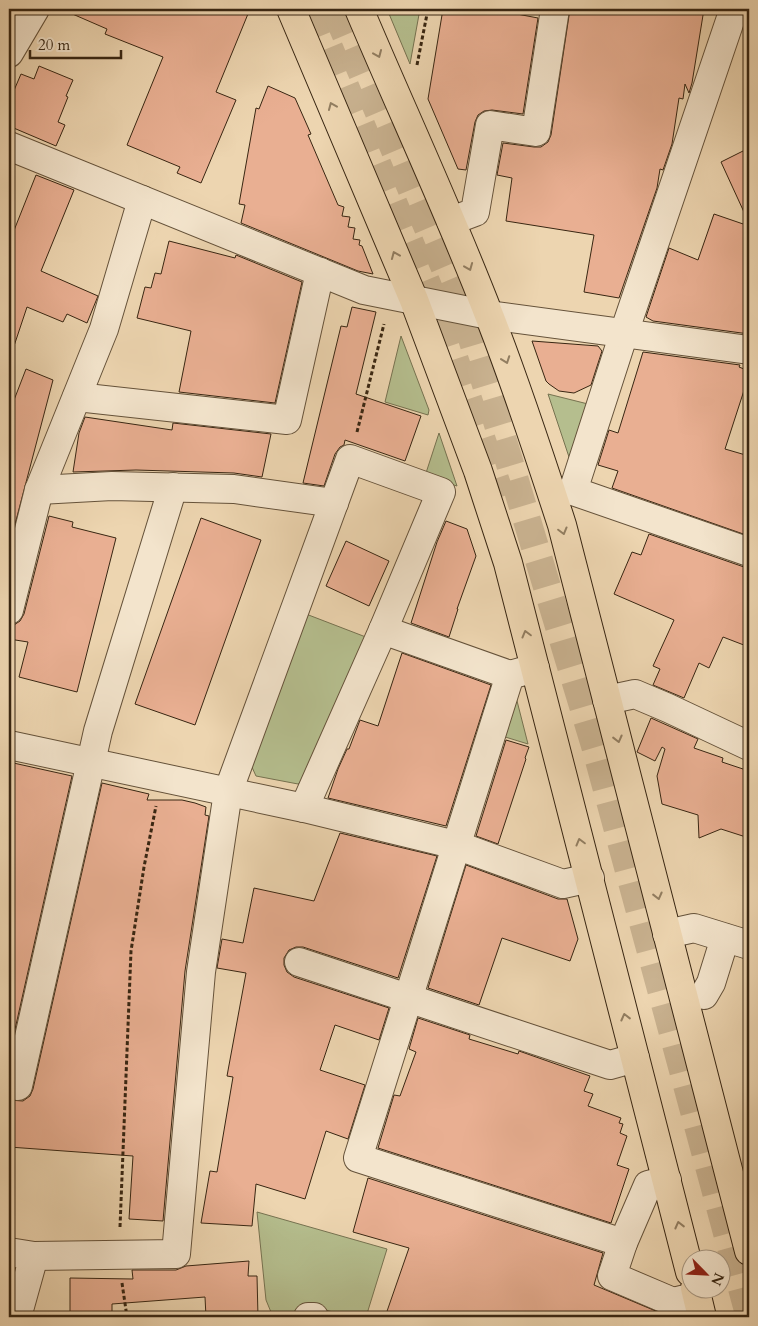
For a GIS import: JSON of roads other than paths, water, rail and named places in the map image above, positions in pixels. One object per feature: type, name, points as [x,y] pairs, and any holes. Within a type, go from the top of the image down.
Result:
[{"type":"main road","points":[[291,9],[402,298],[478,472],[508,563],[523,671],[590,878],[684,1248]]},
{"type":"main road","points":[[359,9],[451,221],[489,315],[528,420],[563,495],[562,525],[749,1251]]},
{"type":"street","points":[[9,53],[35,9]]},
{"type":"street","points":[[451,221],[475,212],[490,125],[536,132],[555,9]]},
{"type":"street","points":[[734,9],[624,333],[563,495],[749,552]]},
{"type":"street","points":[[9,146],[364,290],[489,315],[749,350]]},
{"type":"street","points":[[9,610],[39,490],[104,329],[142,200]]},
{"type":"street","points":[[77,397],[287,420],[320,272]]},
{"type":"street","points":[[17,1317],[21,1254],[176,1254],[201,972],[228,792],[350,459],[440,492],[383,630],[304,808]]},
{"type":"street","points":[[39,490],[112,486],[234,489],[334,503]]},
{"type":"street","points":[[9,1084],[18,1086],[90,763],[173,487]]},
{"type":"street","points":[[383,630],[523,671],[456,845],[358,1158],[623,1243]]},
{"type":"street","points":[[608,700],[635,694],[749,746]]},
{"type":"street","points":[[9,745],[304,808],[456,845],[563,884],[590,878]]},
{"type":"street","points":[[667,934],[694,928],[737,941],[704,995]]},
{"type":"street","points":[[299,962],[610,1065],[636,1058]]},
{"type":"street","points":[[667,1180],[648,1185],[623,1243],[612,1276],[673,1302],[683,1298]]},
{"type":"street","points":[[308,1317],[314,1317]]},
{"type":"tunnel","points":[[313,9],[439,313],[501,497]]},
{"type":"tunnel","points":[[335,9],[465,315],[596,749],[749,1314]]}]
